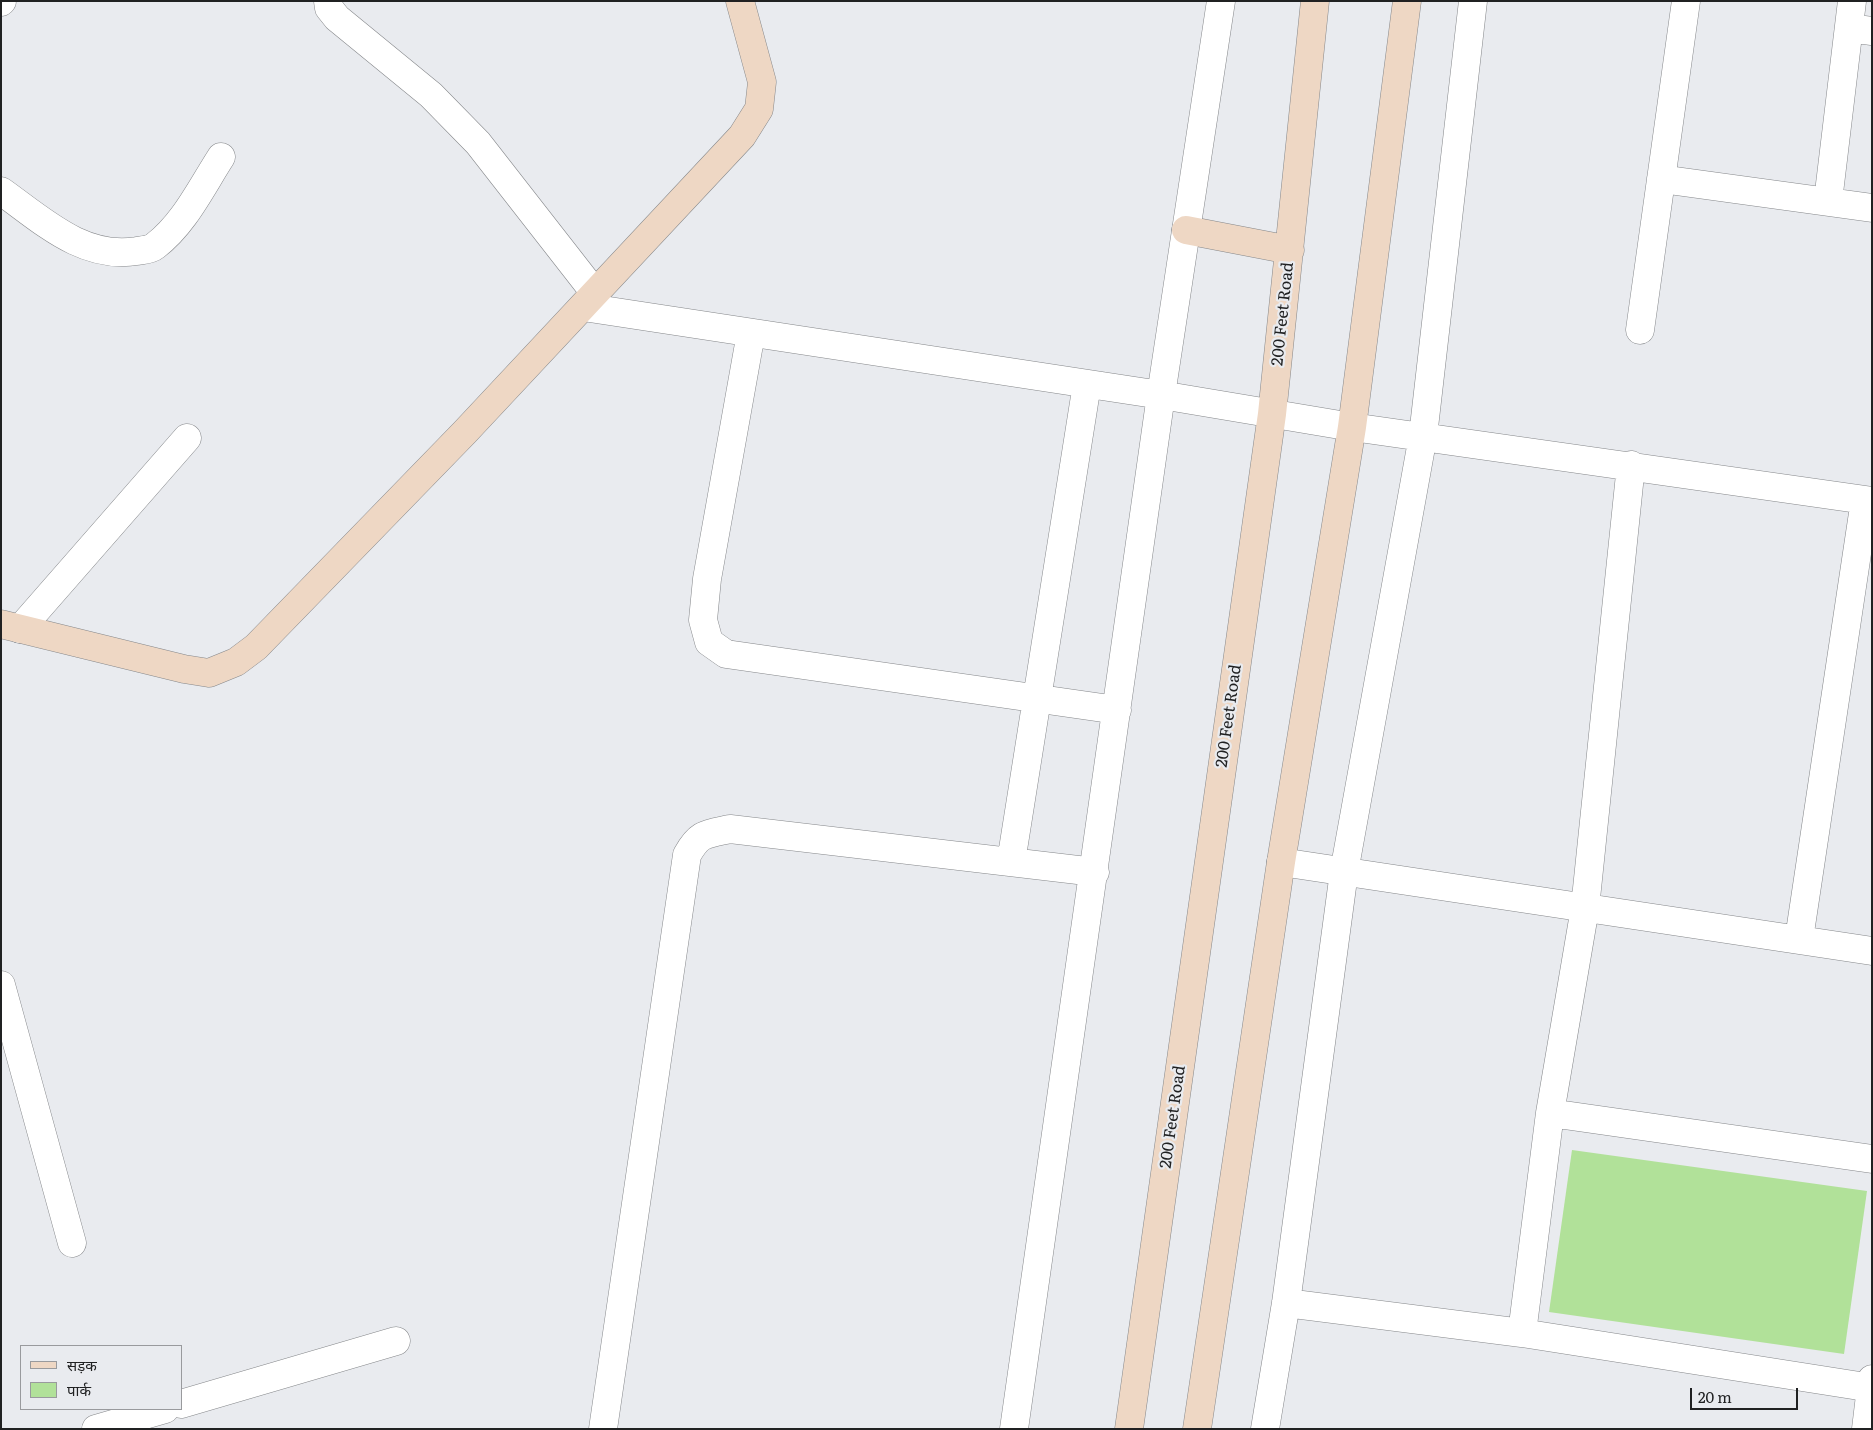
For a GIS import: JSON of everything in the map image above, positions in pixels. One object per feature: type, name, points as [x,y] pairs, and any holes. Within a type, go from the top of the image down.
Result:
[{"type":"street","points":[[328,1],[329,8],[338,18],[431,95],[478,142],[589,300],[751,333],[1161,395],[1352,427],[1631,465],[1868,501],[1800,939]]},
{"type":"street","points":[[187,438],[11,627],[184,670],[209,673],[236,662],[256,647],[465,432],[742,136],[759,108],[762,82],[740,1]]},
{"type":"street","points":[[1014,1429],[1095,872],[1161,395],[1221,1]]},
{"type":"street","name":"200 Feet Road","points":[[1129,1429],[1272,414],[1315,1]]},
{"type":"street","points":[[1197,1429],[1281,862],[1352,427],[1408,1]]},
{"type":"street","points":[[1264,1429],[1286,1302],[1344,872],[1423,436],[1473,1]]},
{"type":"street","points":[[1640,330],[1686,1]]},
{"type":"street","points":[[1828,201],[1860,29],[1852,1]]},
{"type":"street","points":[[1,191],[66,238],[92,248],[120,254],[153,248],[178,224],[221,157]]},
{"type":"street","points":[[1661,179],[1872,208]]},
{"type":"street","points":[[1186,230],[1290,250]]},
{"type":"street","points":[[751,333],[707,579],[703,620],[709,642],[726,654],[1117,710]]},
{"type":"street","points":[[1011,862],[1087,384]]},
{"type":"street","points":[[1522,1333],[1550,1113],[1585,908],[1631,465]]},
{"type":"street","points":[[603,1429],[687,855],[695,839],[707,833],[730,829],[1095,872]]},
{"type":"street","points":[[1281,862],[1872,951]]},
{"type":"street","points":[[1,985],[6,1021],[72,1243]]},
{"type":"street","points":[[1550,1113],[1872,1159]]},
{"type":"street","points":[[1286,1302],[1522,1333],[1871,1385],[1866,1429]]},
{"type":"street","points":[[182,1404],[396,1342]]},
{"type":"street","points":[[113,1426],[162,1410]]},
{"type":"green space","points":[[1572,1150],[1867,1191],[1844,1354],[1549,1312]]}]
